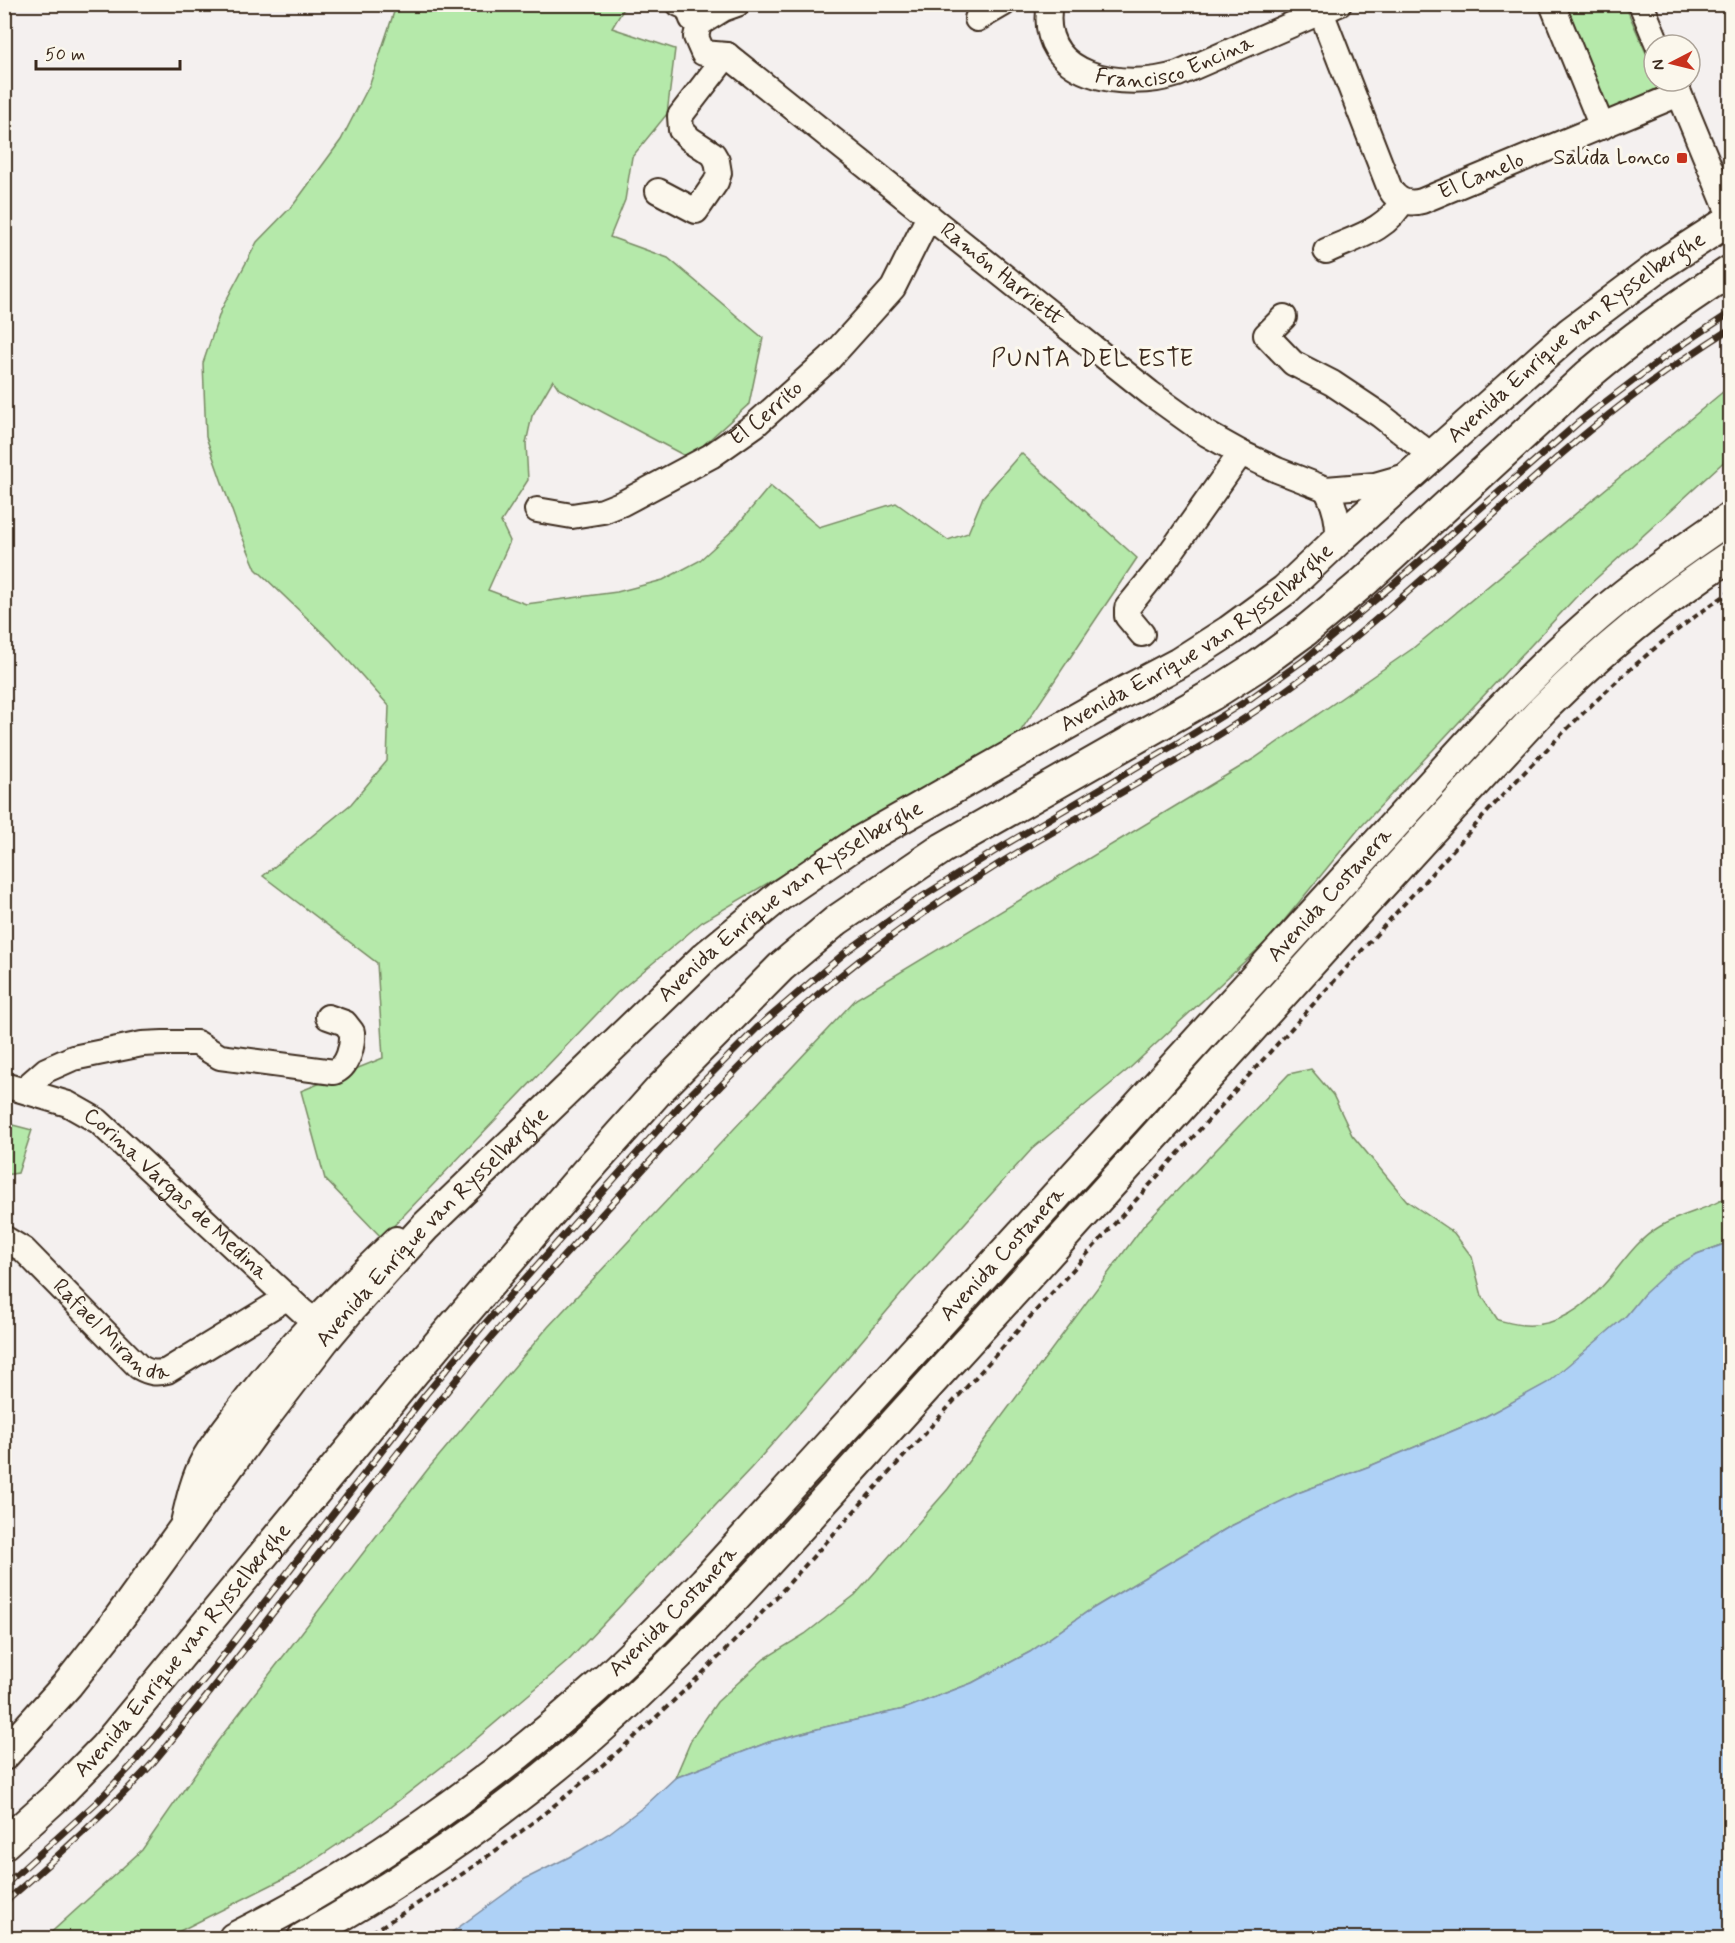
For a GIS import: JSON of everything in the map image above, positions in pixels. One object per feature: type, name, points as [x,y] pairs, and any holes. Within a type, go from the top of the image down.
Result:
[{"type":"main road","name":"Avenida Enrique van Rysselberghe","points":[[4,1755],[68,1684],[102,1641],[227,1468],[324,1340],[425,1227],[705,957],[779,896],[857,843],[1179,663],[1229,631],[1285,590],[1571,332],[1659,266],[1731,218]]},
{"type":"main road","points":[[1720,278],[1731,236]]},
{"type":"main road","name":"Avenida Enrique van Rysselberghe","points":[[4,1844],[56,1797],[104,1748],[414,1372],[585,1173],[661,1089],[781,967],[837,920],[943,848],[1212,695],[1259,665],[1304,632],[1365,581],[1588,375],[1662,317],[1720,278]]},
{"type":"main road","name":"Avenida Costanera","points":[[234,1938],[323,1888],[422,1825],[539,1737],[610,1675],[705,1581],[1494,716],[1547,662],[1609,606],[1673,557],[1731,518]]},
{"type":"main road","name":"Avenida Costanera","points":[[303,1938],[385,1890],[439,1855],[492,1816],[575,1750],[662,1671],[730,1602],[1544,708],[1599,655],[1641,620],[1731,556]]},
{"type":"street","points":[[679,4],[688,9],[692,19],[726,9]]},
{"type":"street","points":[[976,18],[1003,4]]},
{"type":"street","name":"Francisco Encina","points":[[1050,4],[1050,32],[1056,49],[1062,57],[1076,67],[1101,78],[1129,82],[1156,80],[1178,74],[1326,7]]},
{"type":"street","points":[[1551,4],[1602,127]]},
{"type":"street","points":[[1641,4],[1653,33]]},
{"type":"street","points":[[1326,7],[1390,189],[1402,201],[1398,210],[1385,223],[1326,251]]},
{"type":"street","points":[[726,9],[699,24],[696,37],[703,53],[727,55]]},
{"type":"street","points":[[658,191],[696,211],[716,182],[719,173],[717,161],[704,147],[690,139],[681,130],[680,116],[727,55]]},
{"type":"street","name":"Ramón Harriett","points":[[727,55],[1178,414],[1241,453],[1326,489],[1374,484],[1422,466]]},
{"type":"street","name":"El Canelo","points":[[1402,201],[1409,203],[1422,201],[1602,127],[1667,93]]},
{"type":"street","points":[[1678,93],[1731,218]]},
{"type":"street","name":"El Cerrito","points":[[537,510],[572,516],[603,511],[623,503],[711,456],[755,425],[830,358],[893,288],[929,216]]},
{"type":"street","points":[[1284,317],[1266,335],[1293,363],[1332,383],[1380,416],[1422,466]]},
{"type":"street","points":[[1142,634],[1127,616],[1127,608],[1161,566],[1241,453]]},
{"type":"street","points":[[1326,489],[1335,507],[1338,540]]},
{"type":"street","name":"Corina Vargas de Medina","points":[[14,1088],[73,1058],[162,1042],[197,1043],[220,1057],[334,1072],[345,1065],[352,1032],[345,1023],[328,1017]]},
{"type":"street","name":"Corina Vargas de Medina","points":[[14,1088],[68,1104],[98,1121],[315,1321]]},
{"type":"street","points":[[181,1532],[192,1487],[204,1458],[244,1401],[274,1365],[421,1215],[494,1160]]},
{"type":"street","name":"Rafael Miranda","points":[[4,1238],[24,1250],[139,1367],[148,1372],[158,1374],[167,1371],[288,1297]]},
{"type":"green space","points":[[395,5],[626,5],[612,28],[675,49],[667,114],[632,157],[625,200],[610,237],[668,258],[763,338],[749,404],[689,458],[559,389],[553,380],[532,416],[526,443],[528,480],[501,522],[510,541],[488,590],[526,604],[617,592],[663,580],[699,561],[735,528],[770,486],[819,527],[896,503],[948,540],[968,533],[983,497],[1021,453],[1137,558],[1018,735],[702,922],[617,993],[382,1238],[325,1179],[301,1091],[383,1058],[377,963],[263,876],[351,804],[387,761],[389,706],[331,641],[256,569],[236,522],[206,437],[203,363],[221,310],[257,242],[294,204],[341,140],[370,84]]},
{"type":"green space","points":[[1559,5],[1625,5],[1642,44],[1642,93],[1648,93],[1607,116]]},
{"type":"green space","points":[[1730,386],[1730,456],[1576,597],[1358,830],[1270,938],[1130,1068],[1032,1149],[909,1285],[751,1468],[568,1661],[462,1751],[371,1822],[295,1873],[166,1938],[45,1938],[142,1850],[217,1742],[428,1469],[548,1327],[856,999],[1255,758],[1412,649]]},
{"type":"green space","points":[[1311,1069],[1333,1095],[1352,1135],[1407,1201],[1454,1233],[1472,1257],[1482,1296],[1498,1320],[1537,1325],[1571,1313],[1600,1289],[1651,1232],[1676,1218],[1730,1195],[1730,1242],[1697,1254],[1644,1294],[1626,1316],[1548,1383],[1481,1419],[1370,1466],[1298,1493],[1229,1527],[1087,1612],[1030,1652],[972,1683],[904,1709],[769,1742],[675,1778],[692,1738],[717,1702],[764,1659],[805,1634],[855,1595],[948,1489],[1144,1225],[1289,1074]]},
{"type":"green space","points":[[5,1123],[32,1130],[18,1173],[5,1175]]},
{"type":"water","points":[[1730,1242],[1730,1938],[444,1938],[525,1879],[608,1834],[646,1805],[675,1778],[769,1742],[904,1709],[972,1683],[1030,1652],[1087,1612],[1229,1527],[1298,1493],[1370,1466],[1481,1419],[1547,1383],[1626,1316],[1644,1294],[1671,1269],[1697,1254]]},
{"type":"railway","points":[[4,1886],[98,1801],[132,1765],[215,1666],[426,1394],[481,1328],[681,1104],[757,1028],[846,952],[917,900],[1251,698],[1304,660],[1579,422],[1667,355],[1730,313]]},
{"type":"railway","points":[[4,1903],[79,1836],[151,1765],[491,1337],[689,1119],[789,1020],[840,976],[892,936],[972,881],[1203,745],[1304,677],[1371,624],[1585,434],[1687,357],[1730,329]]},
{"type":"place","name":"Salida Lonco","points":[[1682,158]]},
{"type":"district","name":"PUNTA DEL ESTE","points":[[1093,359]]}]
